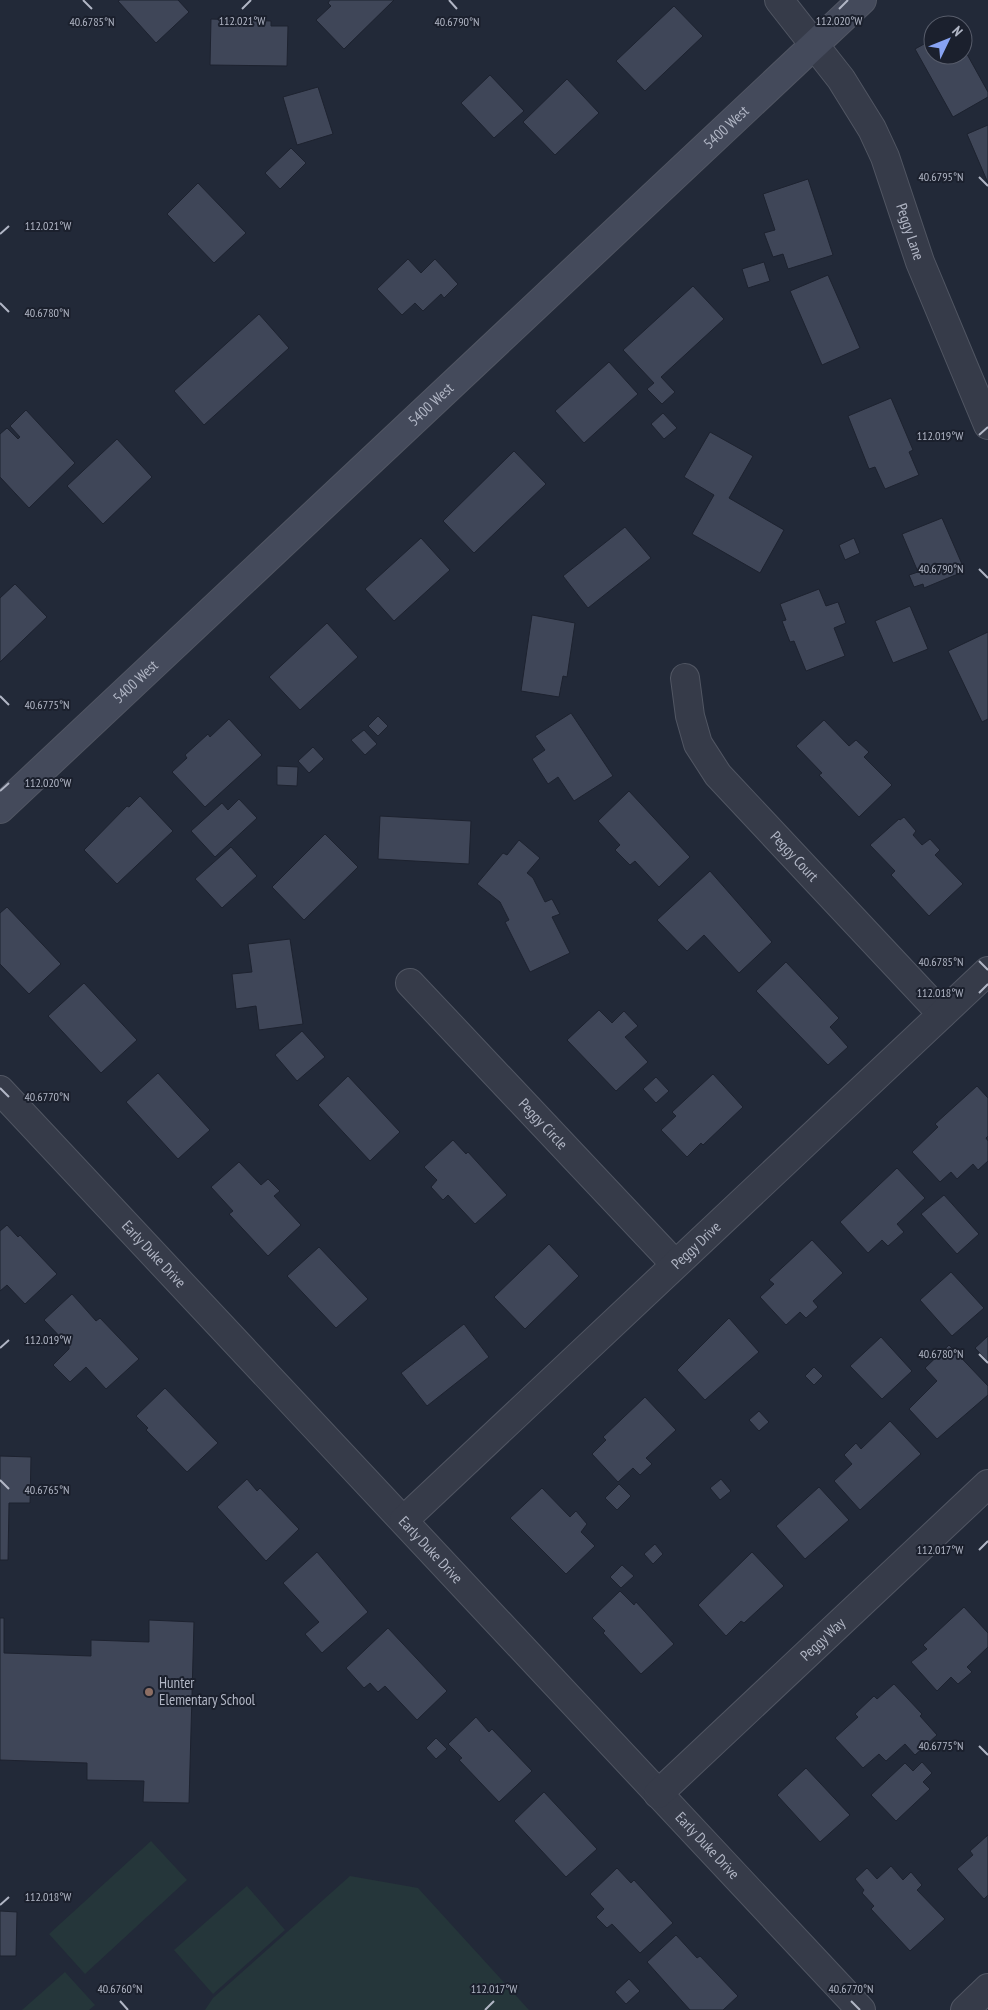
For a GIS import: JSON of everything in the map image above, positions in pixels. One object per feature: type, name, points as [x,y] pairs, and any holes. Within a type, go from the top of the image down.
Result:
[{"type":"street","name":"Peggy Lane","points":[[780,0],[852,95],[885,157],[920,262],[988,425]]},
{"type":"street","name":"5400 West","points":[[0,809],[862,0]]},
{"type":"street","name":"Peggy Court","points":[[685,678],[690,716],[698,744],[718,775],[942,1014]]},
{"type":"street","name":"Peggy Drive","points":[[404,1520],[988,970]]},
{"type":"street","name":"Peggy Circle","points":[[410,983],[675,1264]]},
{"type":"street","name":"Early Duke Drive","points":[[0,1090],[861,2010]]},
{"type":"street","name":"Peggy Way","points":[[658,1794],[988,1484]]},
{"type":"street","points":[[965,2010],[988,1988]]},
{"type":"shaded area","points":[[151,1841],[187,1880],[85,1974],[49,1934]]},
{"type":"shaded area","points":[[350,1876],[418,1888],[529,2010],[205,2010],[213,1998]]},
{"type":"shaded area","points":[[247,1886],[285,1930],[213,1994],[174,1950]]},
{"type":"shaded area","points":[[65,1972],[95,2005],[89,2010],[22,2010]]},
{"type":"building","points":[[178,0],[189,12],[156,43],[118,1]]},
{"type":"building","points":[[330,0],[394,0],[344,49],[316,20],[331,6],[328,3]]},
{"type":"building","points":[[674,6],[703,36],[645,91],[616,61]]},
{"type":"building","points":[[211,19],[271,21],[271,26],[288,26],[287,66],[210,65]]},
{"type":"building","points":[[923,45],[923,63],[915,49]]},
{"type":"building","points":[[924,65],[973,65],[988,92],[988,97],[953,117]]},
{"type":"building","points":[[490,75],[524,111],[494,138],[461,103]]},
{"type":"building","points":[[567,79],[599,113],[555,155],[523,122]]},
{"type":"building","points":[[318,87],[333,134],[297,145],[283,97]]},
{"type":"building","points":[[988,125],[988,183],[967,134]]},
{"type":"building","points":[[291,148],[306,163],[280,189],[265,173]]},
{"type":"building","points":[[808,179],[833,255],[788,269],[783,254],[773,257],[764,233],[775,230],[763,194]]},
{"type":"building","points":[[198,183],[246,233],[214,263],[167,214]]},
{"type":"building","points":[[408,259],[421,273],[435,259],[458,284],[444,298],[441,294],[423,311],[415,303],[402,315],[377,289]]},
{"type":"building","points":[[764,262],[770,281],[748,288],[742,269]]},
{"type":"building","points":[[828,275],[860,348],[822,365],[790,291]]},
{"type":"building","points":[[693,286],[724,319],[661,377],[675,392],[662,404],[647,389],[654,383],[623,350]]},
{"type":"building","points":[[259,314],[289,348],[204,425],[174,391]]},
{"type":"building","points":[[609,362],[638,394],[584,443],[555,411]]},
{"type":"building","points":[[891,398],[913,450],[909,452],[919,475],[885,489],[875,467],[869,469],[848,416]]},
{"type":"building","points":[[26,410],[75,463],[29,508],[0,477],[0,434],[7,428],[18,439],[20,437],[10,426]]},
{"type":"building","points":[[663,413],[677,428],[664,439],[651,424]]},
{"type":"building","points":[[710,432],[753,456],[729,498],[784,530],[760,573],[692,534],[714,495],[684,477]]},
{"type":"building","points":[[117,439],[152,477],[103,524],[67,486]]},
{"type":"building","points":[[514,451],[546,484],[474,553],[443,521]]},
{"type":"building","points":[[942,518],[965,571],[924,588],[923,584],[914,587],[909,575],[918,572],[902,534]]},
{"type":"building","points":[[625,527],[651,558],[588,608],[563,576]]},
{"type":"building","points":[[421,538],[450,570],[394,621],[365,589]]},
{"type":"building","points":[[854,538],[860,553],[845,560],[839,545]]},
{"type":"building","points":[[15,584],[47,617],[0,662],[0,598]]},
{"type":"building","points":[[819,589],[826,606],[838,602],[846,623],[834,628],[845,656],[806,671],[794,641],[790,642],[782,621],[786,620],[780,604]]},
{"type":"building","points":[[910,606],[928,649],[893,663],[875,621]]},
{"type":"building","points":[[532,615],[575,623],[567,677],[563,676],[559,697],[521,691]]},
{"type":"building","points":[[327,623],[358,657],[300,710],[269,677]]},
{"type":"building","points":[[988,632],[988,719],[982,722],[948,651]]},
{"type":"building","points":[[571,713],[613,776],[574,801],[558,777],[548,784],[532,759],[545,750],[535,736]]},
{"type":"building","points":[[378,716],[388,726],[378,736],[368,726]]},
{"type":"building","points":[[229,719],[262,755],[205,807],[172,772],[187,758],[185,755],[208,734],[210,737]]},
{"type":"building","points":[[824,720],[849,746],[856,740],[869,752],[864,757],[892,785],[859,817],[819,775],[822,773],[796,746]]},
{"type":"building","points":[[364,730],[377,744],[365,755],[351,740]]},
{"type":"building","points":[[313,747],[324,759],[309,773],[298,761]]},
{"type":"building","points":[[277,766],[298,767],[297,786],[277,785]]},
{"type":"building","points":[[629,791],[690,857],[659,887],[635,861],[630,865],[615,850],[620,845],[598,821]]},
{"type":"building","points":[[140,796],[173,831],[117,884],[84,850],[127,806],[129,807]]},
{"type":"building","points":[[239,799],[257,818],[215,857],[191,831],[222,803],[228,810]]},
{"type":"building","points":[[380,816],[471,821],[469,864],[378,859]]},
{"type":"building","points":[[904,817],[916,831],[913,835],[922,845],[930,839],[940,850],[935,855],[963,884],[929,916],[891,875],[895,871],[870,845],[899,819]]},
{"type":"building","points":[[325,834],[358,867],[304,920],[272,887]]},
{"type":"building","points":[[519,840],[540,858],[527,873],[533,878],[545,902],[552,899],[560,914],[552,917],[570,953],[530,972],[505,922],[509,920],[500,902],[477,884],[503,853],[507,855]]},
{"type":"building","points":[[231,847],[257,876],[222,908],[195,879]]},
{"type":"building","points":[[710,871],[772,942],[739,973],[704,935],[687,951],[657,920]]},
{"type":"building","points":[[7,907],[61,964],[29,994],[0,964],[0,913]]},
{"type":"building","points":[[290,939],[303,1024],[259,1030],[256,1006],[236,1009],[232,974],[252,972],[248,944]]},
{"type":"building","points":[[786,962],[839,1018],[830,1027],[848,1047],[828,1065],[756,991]]},
{"type":"building","points":[[84,983],[137,1040],[101,1073],[48,1016]]},
{"type":"building","points":[[599,1010],[612,1023],[624,1011],[638,1026],[625,1037],[648,1062],[616,1091],[567,1040]]},
{"type":"building","points":[[302,1031],[325,1057],[297,1081],[275,1055]]},
{"type":"building","points":[[158,1073],[210,1130],[178,1159],[126,1102]]},
{"type":"building","points":[[713,1074],[743,1107],[703,1145],[701,1143],[687,1157],[661,1130],[676,1116],[672,1112]]},
{"type":"building","points":[[348,1076],[400,1132],[370,1161],[318,1105]]},
{"type":"building","points":[[656,1077],[669,1091],[656,1103],[643,1089]]},
{"type":"building","points":[[977,1086],[988,1098],[988,1136],[986,1138],[988,1141],[988,1161],[978,1170],[973,1164],[957,1179],[951,1172],[940,1182],[912,1152],[938,1127],[935,1124]]},
{"type":"building","points":[[453,1140],[466,1154],[468,1152],[507,1195],[475,1224],[448,1195],[443,1200],[431,1187],[437,1180],[424,1167]]},
{"type":"building","points":[[239,1162],[261,1185],[268,1179],[280,1191],[274,1196],[301,1225],[268,1256],[229,1214],[233,1211],[211,1187]]},
{"type":"building","points":[[897,1168],[925,1198],[897,1224],[904,1232],[888,1246],[882,1240],[868,1253],[840,1222]]},
{"type":"building","points":[[944,1195],[979,1234],[957,1254],[921,1214]]},
{"type":"building","points":[[7,1225],[18,1237],[20,1235],[57,1274],[25,1304],[7,1285],[0,1291],[0,1231]]},
{"type":"building","points":[[812,1240],[843,1273],[813,1301],[818,1307],[806,1318],[800,1312],[786,1325],[760,1297],[774,1284],[769,1280]]},
{"type":"building","points":[[549,1244],[579,1276],[525,1329],[494,1297]]},
{"type":"building","points":[[319,1247],[368,1299],[336,1328],[287,1276]]},
{"type":"building","points":[[951,1272],[984,1308],[952,1336],[920,1300]]},
{"type":"building","points":[[72,1294],[96,1321],[100,1318],[139,1359],[106,1389],[86,1367],[70,1382],[53,1365],[69,1349],[69,1346],[44,1320]]},
{"type":"building","points":[[729,1318],[759,1352],[705,1400],[677,1370]]},
{"type":"building","points":[[464,1324],[489,1357],[427,1406],[401,1373]]},
{"type":"building","points":[[988,1336],[988,1362],[975,1348]]},
{"type":"building","points":[[881,1337],[912,1371],[882,1399],[850,1366]]},
{"type":"building","points":[[949,1345],[988,1386],[988,1395],[937,1439],[909,1409],[937,1381],[925,1368]]},
{"type":"building","points":[[814,1367],[823,1376],[814,1385],[805,1376]]},
{"type":"building","points":[[165,1388],[218,1443],[187,1472],[146,1430],[148,1428],[136,1416]]},
{"type":"building","points":[[645,1397],[676,1430],[646,1458],[652,1464],[640,1475],[633,1468],[618,1482],[592,1454],[606,1440],[603,1437]]},
{"type":"building","points":[[759,1411],[769,1422],[759,1431],[749,1420]]},
{"type":"building","points":[[890,1421],[921,1454],[860,1510],[834,1481],[852,1464],[844,1455],[856,1443],[861,1449]]},
{"type":"building","points":[[0,1456],[31,1457],[30,1503],[9,1503],[8,1560],[0,1560]]},
{"type":"building","points":[[247,1479],[257,1491],[260,1488],[299,1529],[266,1561],[217,1507]]},
{"type":"building","points":[[721,1479],[731,1491],[720,1500],[710,1488]]},
{"type":"building","points":[[619,1484],[631,1496],[617,1510],[605,1498]]},
{"type":"building","points":[[819,1487],[849,1520],[805,1559],[776,1526]]},
{"type":"building","points":[[542,1488],[570,1517],[576,1511],[587,1524],[581,1532],[595,1546],[566,1574],[510,1518]]},
{"type":"building","points":[[655,1544],[663,1554],[653,1564],[644,1554]]},
{"type":"building","points":[[317,1552],[368,1612],[322,1653],[305,1634],[319,1622],[283,1583]]},
{"type":"building","points":[[752,1552],[784,1586],[744,1623],[741,1621],[726,1636],[698,1605]]},
{"type":"building","points":[[622,1565],[634,1576],[621,1588],[610,1577]]},
{"type":"building","points":[[620,1591],[634,1605],[636,1602],[674,1644],[641,1674],[603,1633],[605,1631],[592,1618]]},
{"type":"building","points":[[964,1607],[988,1633],[988,1647],[967,1667],[972,1672],[958,1684],[951,1677],[937,1691],[911,1662],[927,1649],[923,1645]]},
{"type":"building","points":[[0,1618],[4,1618],[4,1653],[91,1656],[91,1640],[149,1642],[149,1620],[194,1622],[189,1803],[143,1802],[144,1781],[87,1780],[87,1763],[0,1760]]},
{"type":"building","points":[[388,1628],[447,1691],[417,1720],[385,1686],[378,1692],[370,1683],[364,1688],[346,1668]]},
{"type":"building","points":[[894,1684],[922,1714],[920,1716],[937,1735],[915,1755],[905,1744],[886,1761],[879,1754],[863,1768],[835,1738],[858,1717],[855,1714],[874,1696],[877,1699]]},
{"type":"building","points":[[476,1717],[489,1732],[492,1729],[532,1771],[499,1802],[459,1760],[462,1758],[448,1744]]},
{"type":"building","points":[[436,1738],[447,1749],[436,1759],[426,1748]]},
{"type":"building","points":[[922,1762],[932,1773],[923,1782],[930,1789],[896,1821],[871,1795],[905,1763],[913,1771]]},
{"type":"building","points":[[806,1768],[850,1815],[820,1842],[777,1795]]},
{"type":"building","points":[[544,1792],[597,1849],[566,1877],[514,1821]]},
{"type":"building","points":[[988,1835],[988,1895],[984,1899],[957,1869],[973,1855],[970,1851]]},
{"type":"building","points":[[891,1866],[903,1880],[911,1872],[922,1885],[917,1890],[945,1919],[910,1951],[871,1909],[874,1906],[862,1893],[864,1890],[855,1879],[867,1868],[877,1879]]},
{"type":"building","points":[[617,1868],[631,1883],[634,1880],[673,1923],[640,1953],[612,1924],[607,1928],[596,1917],[604,1909],[590,1894]]},
{"type":"building","points":[[0,1911],[17,1912],[16,1956],[0,1956]]},
{"type":"building","points":[[676,1935],[697,1958],[700,1956],[738,1996],[723,2010],[690,2010],[647,1962]]},
{"type":"building","points":[[629,1979],[640,1991],[626,2004],[615,1992]]},
{"type":"place","name":"Hunter Elementary School","points":[[149,1692]]}]
